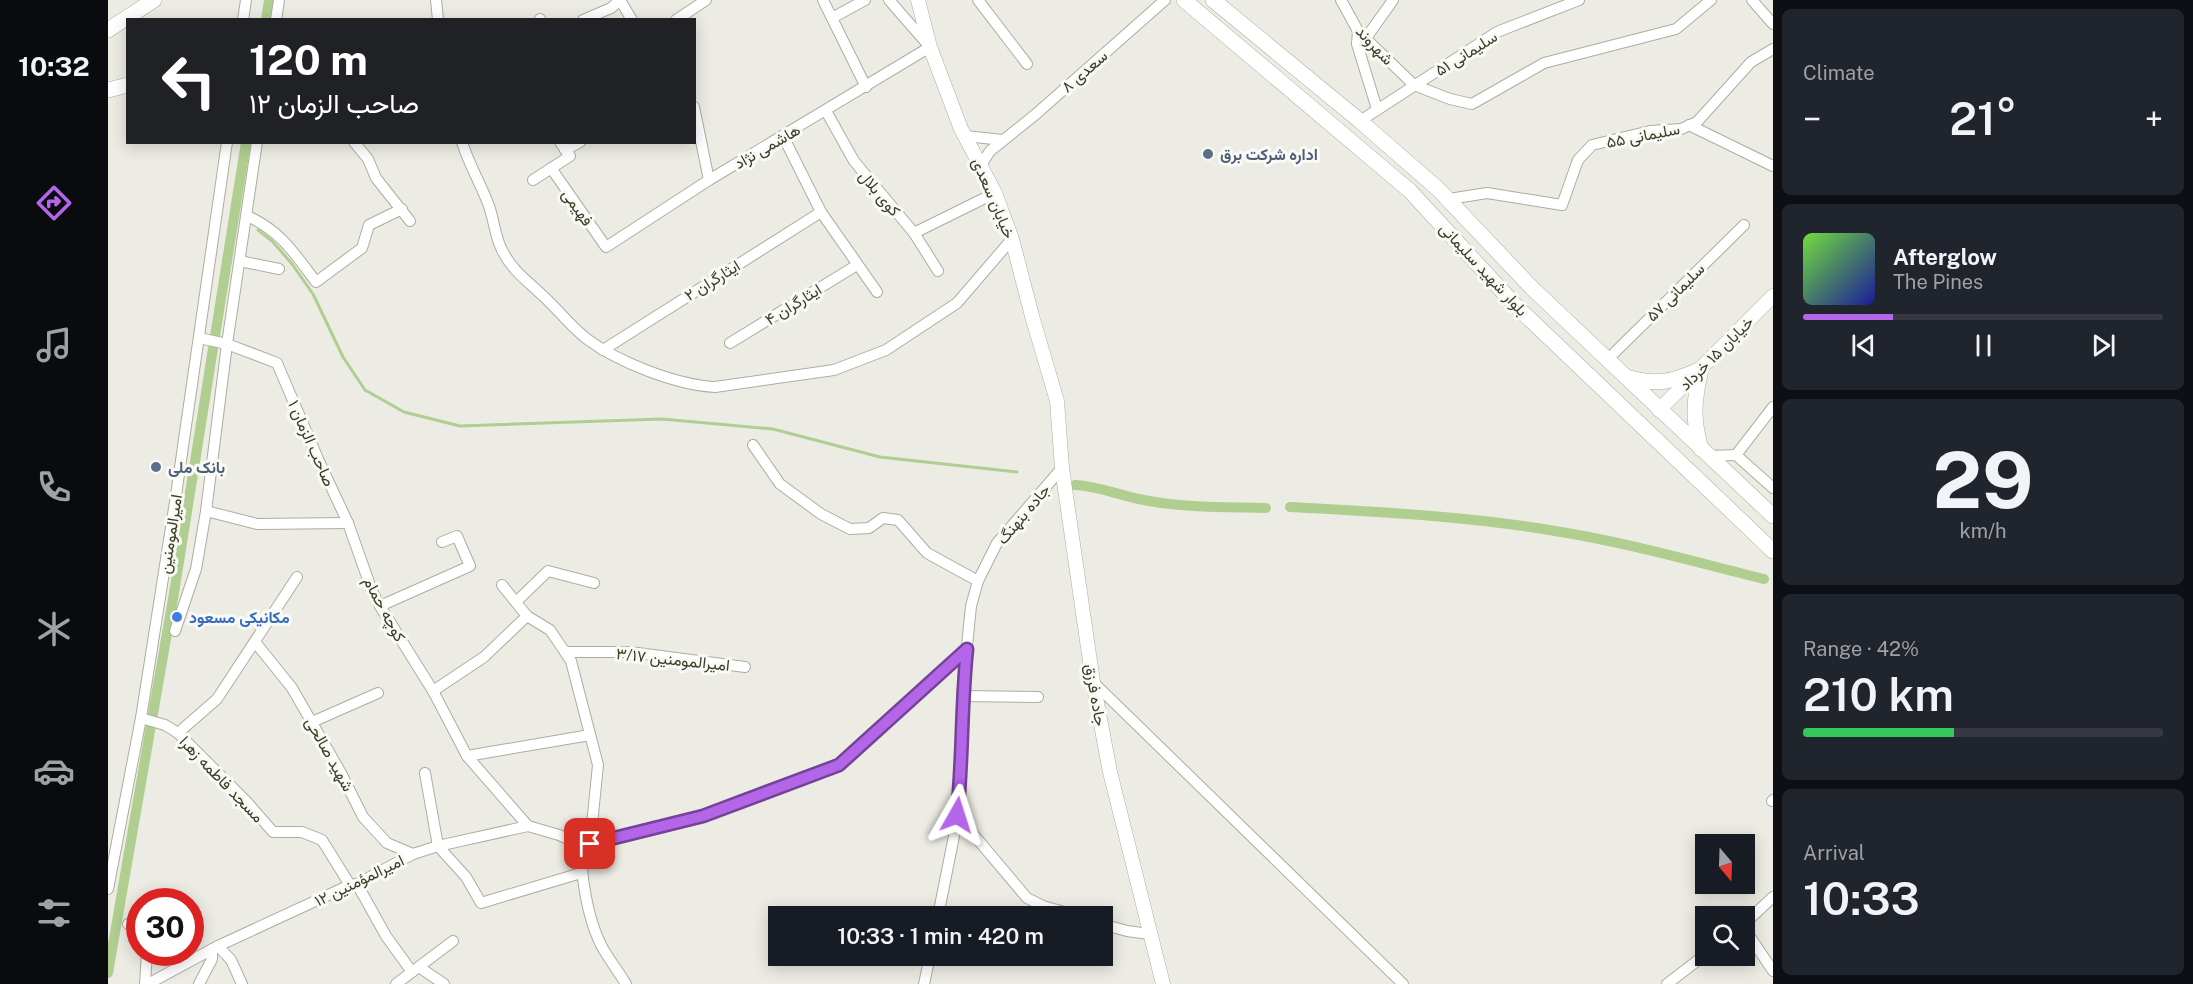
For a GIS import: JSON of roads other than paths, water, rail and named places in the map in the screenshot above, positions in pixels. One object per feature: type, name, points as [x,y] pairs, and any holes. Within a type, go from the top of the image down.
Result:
[{"type":"main road","points":[[126,18],[154,0]]},
{"type":"main road","name":"بلوار شهید سلیمانی","points":[[1184,0],[1410,191],[1516,306],[1773,551]]},
{"type":"main road","name":"بلوار شهید سلیمانی","points":[[1213,0],[1360,121],[1449,199],[1533,290],[1773,516]]},
{"type":"main road","points":[[108,30],[126,18]]},
{"type":"main road","points":[[1239,46],[1251,31]]},
{"type":"main road","points":[[108,90],[126,86]]},
{"type":"main road","points":[[1624,377],[1645,383],[1658,383],[1678,379],[1701,369]]},
{"type":"main road","points":[[1701,369],[1694,398],[1693,417],[1705,452]]},
{"type":"main road","points":[[1643,427],[1659,410]]},
{"type":"street","points":[[243,18],[246,0]]},
{"type":"street","points":[[276,18],[279,0]]},
{"type":"street","points":[[436,0],[438,18]]},
{"type":"street","points":[[588,18],[611,8],[620,0],[631,18]]},
{"type":"street","points":[[679,18],[706,0]]},
{"type":"street","points":[[824,0],[866,87]]},
{"type":"street","points":[[832,18],[865,0]]},
{"type":"street","points":[[889,0],[930,47]]},
{"type":"street","points":[[978,0],[1027,64]]},
{"type":"street","name":"سعدی ۸","points":[[981,165],[990,151],[1165,0]]},
{"type":"street","name":"شهروند","points":[[1341,0],[1362,34],[1414,85]]},
{"type":"street","points":[[1377,109],[1357,44],[1362,34],[1393,0]]},
{"type":"street","name":"سلیمانی ۵۱","points":[[1360,121],[1497,32],[1579,0]]},
{"type":"street","points":[[1414,85],[1450,99],[1472,104],[1544,63],[1676,29],[1711,0]]},
{"type":"street","points":[[1752,0],[1773,24]]},
{"type":"street","name":"خیابان سعدی","points":[[921,2],[930,47],[965,136],[995,193],[1012,239],[1057,401]]},
{"type":"street","name":"هاشمی نژاد","points":[[606,247],[709,180],[930,47]]},
{"type":"street","name":"سلیمانی ۵۵","points":[[1449,199],[1487,193],[1562,205],[1578,160],[1592,145],[1650,131],[1681,129],[1697,122],[1751,62],[1773,49]]},
{"type":"street","name":"کوی بلال","points":[[826,111],[854,161],[914,233],[938,271]]},
{"type":"street","points":[[696,117],[709,180]]},
{"type":"street","points":[[1689,125],[1773,166]]},
{"type":"street","points":[[783,136],[821,212],[877,292]]},
{"type":"street","points":[[965,136],[1003,140]]},
{"type":"street","name":"امیرالمومنین","points":[[108,888],[141,718],[227,144]]},
{"type":"street","points":[[175,631],[196,570],[207,512],[227,344],[257,144]]},
{"type":"street","points":[[356,144],[368,159],[376,178],[410,220]]},
{"type":"street","points":[[463,144],[470,166],[489,206],[502,250],[520,277],[586,338],[603,350],[632,364],[700,386],[715,387],[834,370],[886,350],[957,303],[1012,239]]},
{"type":"street","points":[[533,180],[550,168],[565,149]]},
{"type":"street","name":"فهیمی","points":[[550,168],[606,247]]},
{"type":"street","points":[[914,233],[995,193]]},
{"type":"street","points":[[247,216],[269,227],[290,247],[316,282],[362,248],[369,225],[402,209]]},
{"type":"street","name":"ایثارگران ۲","points":[[603,350],[821,212]]},
{"type":"street","name":"سلیمانی ۵۷","points":[[1607,360],[1744,225]]},
{"type":"street","points":[[240,261],[279,269]]},
{"type":"street","name":"ایثارگران ۴","points":[[729,343],[857,265]]},
{"type":"street","name":"خیابان ۱۵ خرداد","points":[[1659,410],[1773,296]]},
{"type":"street","points":[[199,338],[227,344]]},
{"type":"street","name":"صاحب الزمان ۱","points":[[227,344],[277,363],[348,523]]},
{"type":"street","name":"جاده فرزق","points":[[1057,401],[1062,468],[1093,682],[1110,772],[1163,984]]},
{"type":"street","points":[[1736,455],[1773,407]]},
{"type":"street","points":[[753,445],[780,484],[821,514],[850,529],[869,528],[883,518],[898,520],[927,553],[978,581]]},
{"type":"street","points":[[1705,452],[1736,455],[1773,488]]},
{"type":"street","name":"جاده بنهنگ","points":[[940,906],[957,815],[961,774],[962,696],[971,606],[978,581],[998,543],[1062,468]]},
{"type":"street","points":[[207,512],[257,524],[348,523]]},
{"type":"street","name":"کوچه حمام","points":[[348,523],[372,591],[433,691]]},
{"type":"street","points":[[380,606],[470,566],[457,536],[442,542]]},
{"type":"street","points":[[516,603],[548,571],[594,583]]},
{"type":"street","points":[[178,733],[217,699],[297,577]]},
{"type":"street","points":[[502,585],[527,616],[550,630],[571,661],[598,765],[581,873],[587,903],[600,943],[626,984]]},
{"type":"street","points":[[527,616],[484,657],[433,691],[467,756],[528,826]]},
{"type":"street","name":"شهید صالحی","points":[[255,642],[292,688],[363,817],[387,843],[413,854]]},
{"type":"street","points":[[585,845],[703,816],[839,765],[967,649]]},
{"type":"street","name":"امیرالمومنین ۳/۱۷","points":[[565,652],[630,652],[745,667]]},
{"type":"street","points":[[1093,682],[1403,984]]},
{"type":"street","points":[[312,722],[378,693]]},
{"type":"street","points":[[962,696],[1038,697]]},
{"type":"street","name":"مسجد فاطمه زهرا","points":[[141,718],[165,725],[178,733],[246,801],[273,832],[302,831],[322,840],[386,936],[415,970]]},
{"type":"street","points":[[467,756],[590,735]]},
{"type":"street","points":[[426,773],[438,846],[466,876],[481,903],[581,873]]},
{"type":"street","points":[[957,815],[1028,898],[1043,906]]},
{"type":"street","name":"امیرالمؤمنین ۱۲","points":[[146,984],[215,948],[413,854],[438,846],[528,826],[559,834],[585,845]]},
{"type":"street","points":[[1755,915],[1773,897]]},
{"type":"street","points":[[1113,927],[1149,934]]},
{"type":"street","points":[[396,984],[453,941]]},
{"type":"street","points":[[1755,943],[1773,970]]},
{"type":"street","points":[[199,984],[215,948],[231,960],[242,984]]},
{"type":"street","points":[[1667,984],[1695,962]]},
{"type":"street","points":[[146,984],[147,966]]},
{"type":"street","points":[[924,984],[928,966]]},
{"type":"street","points":[[415,970],[444,984]]},
{"type":"waterway","points":[[266,18],[269,0]]},
{"type":"waterway","points":[[108,973],[174,593],[246,144]]},
{"type":"waterway","points":[[258,230],[272,241],[292,264],[313,294],[343,357],[365,390],[404,412],[460,426],[662,419],[773,429],[880,457],[1017,472]]},
{"type":"waterway","points":[[1075,485],[1174,504],[1266,508]]},
{"type":"waterway","points":[[1290,507],[1423,515],[1522,526],[1607,541],[1764,579]]},
{"type":"place","name":"اداره شرکت برق","points":[[1208,154]]},
{"type":"place","name":"بانک ملی","points":[[156,467]]},
{"type":"place","name":"مکانیکی مسعود","points":[[177,617]]}]
